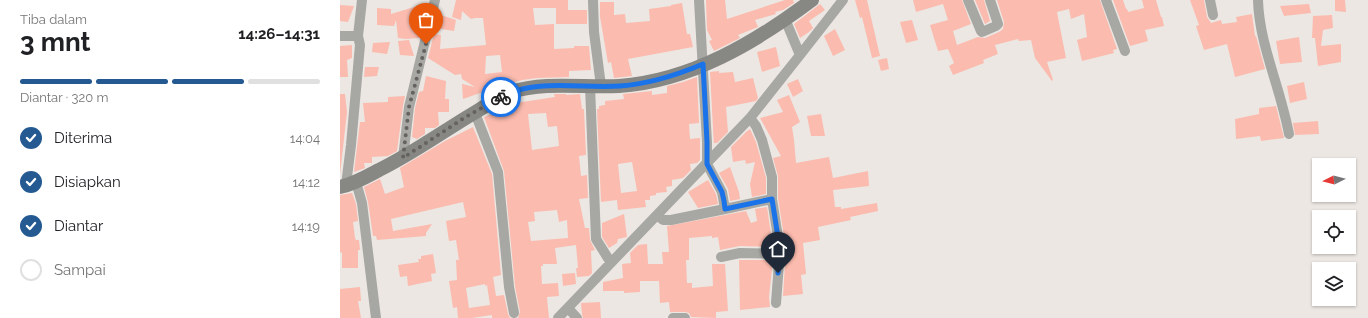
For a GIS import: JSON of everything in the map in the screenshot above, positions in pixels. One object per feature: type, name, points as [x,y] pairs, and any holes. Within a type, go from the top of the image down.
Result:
[{"type":"street","points":[[362,0],[358,36],[360,45],[359,60],[348,185],[362,203],[376,318]]},
{"type":"street","points":[[403,158],[410,101],[426,44],[436,0]]},
{"type":"street","points":[[593,0],[596,86],[596,239],[611,263]]},
{"type":"street","points":[[699,0],[707,142],[710,168],[722,192],[725,209]]},
{"type":"street","points":[[348,185],[403,158],[475,112],[510,92],[532,87],[619,86],[670,76],[738,49],[762,35],[812,0]]},
{"type":"street","points":[[558,318],[571,312],[611,263],[710,168],[753,122],[800,55],[843,0]]},
{"type":"street","points":[[968,0],[982,32],[998,24],[990,0]]},
{"type":"street","points":[[1106,0],[1125,51]]},
{"type":"street","points":[[1210,0],[1213,15]]},
{"type":"street","points":[[1258,0],[1258,14],[1265,49],[1281,101],[1289,134]]},
{"type":"street","points":[[785,19],[800,55]]},
{"type":"street","points":[[340,36],[358,36]]},
{"type":"street","points":[[475,112],[498,172],[509,287],[514,313]]},
{"type":"street","points":[[753,122],[762,140],[772,174],[772,199],[780,254],[776,302]]},
{"type":"street","points":[[660,217],[671,220],[772,199]]},
{"type":"street","points":[[721,257],[740,253],[780,254]]},
{"type":"street","points":[[673,318],[685,318]]},
{"type":"building","points":[[456,0],[568,0],[568,10],[587,10],[587,24],[556,24],[556,8],[533,8],[535,25],[554,24],[554,49],[574,48],[574,46],[589,46],[591,70],[569,71],[569,77],[522,80],[508,84],[494,91],[483,92],[463,99],[462,84],[475,87],[462,79],[461,74],[455,75],[428,58],[434,34],[441,35],[440,49],[486,45],[483,18],[471,19],[462,11],[461,20],[452,17]],"holes":[[[500,55],[502,72],[485,74],[486,56]]]},
{"type":"building","points":[[706,0],[725,0],[727,19],[785,0],[793,0],[794,3],[783,10],[775,12],[776,14],[755,20],[758,27],[738,35],[740,38],[714,51],[709,41],[712,40],[707,30]]},
{"type":"building","points":[[855,0],[867,0],[880,56],[872,58],[862,17],[860,18]]},
{"type":"building","points":[[913,0],[962,0],[971,24],[953,31],[957,45],[978,37],[985,38],[1003,29],[1004,22],[997,0],[1100,0],[1117,49],[1113,50],[1114,53],[1082,61],[1077,40],[1087,37],[1084,14],[1071,19],[1069,9],[1057,12],[1066,58],[1047,62],[1053,80],[1052,81],[1035,58],[1031,40],[1019,41],[1018,39],[995,45],[998,54],[983,60],[984,63],[953,75],[949,66],[954,63],[948,49],[938,51],[930,25],[948,20],[943,4],[916,12]]},
{"type":"building","points":[[975,0],[984,0],[990,21],[985,24]]},
{"type":"building","points":[[1113,0],[1123,0],[1128,12],[1144,8],[1142,0],[1156,0],[1164,26],[1145,30],[1148,41],[1130,46]]},
{"type":"building","points":[[1190,0],[1204,0],[1207,17],[1211,23],[1221,20],[1222,24],[1237,22],[1236,17],[1252,14],[1255,36],[1265,69],[1235,77],[1227,44],[1204,50],[1196,26],[1199,25]]},
{"type":"building","points":[[1335,0],[1345,0],[1346,12],[1335,11]]},
{"type":"building","points":[[600,2],[614,2],[614,15],[625,14],[626,23],[650,21],[649,9],[682,3],[687,34],[690,34],[693,47],[628,59],[632,76],[614,78],[611,62],[608,63],[600,17]]},
{"type":"building","points":[[424,4],[424,17],[419,38],[398,38],[396,20],[394,26],[377,25],[377,8],[391,9],[391,14]]},
{"type":"building","points":[[820,4],[825,10],[809,21],[813,28],[800,38],[794,24]]},
{"type":"building","points":[[1309,4],[1311,13],[1284,16],[1280,6]]},
{"type":"building","points":[[340,5],[354,6],[348,22],[340,21]]},
{"type":"building","points":[[441,15],[456,20],[454,31],[441,29]]},
{"type":"building","points":[[1332,15],[1333,28],[1323,30],[1321,46],[1341,44],[1341,62],[1318,66],[1315,38],[1312,38],[1313,16]]},
{"type":"building","points":[[912,20],[918,40],[906,43],[900,22]]},
{"type":"building","points":[[835,29],[845,50],[833,56],[824,36]]},
{"type":"building","points":[[1299,37],[1302,62],[1280,64],[1276,41]]},
{"type":"building","points":[[409,40],[414,56],[400,55],[398,41]]},
{"type":"building","points":[[390,42],[387,54],[372,52],[373,43]]},
{"type":"building","points":[[352,45],[352,58],[347,60],[348,77],[340,77],[340,46]]},
{"type":"building","points":[[776,47],[780,66],[762,72],[757,52]]},
{"type":"building","points":[[887,58],[889,69],[881,71],[878,60]]},
{"type":"building","points":[[365,67],[379,67],[377,76],[364,77]]},
{"type":"building","points":[[719,71],[719,73],[733,72],[735,82],[753,78],[758,98],[756,101],[726,107],[728,132],[717,143],[714,143],[714,147],[710,72]]},
{"type":"building","points":[[426,76],[446,81],[445,99],[449,99],[449,112],[438,112],[439,125],[435,128],[425,128],[425,134],[417,139],[412,137],[415,108],[419,92],[423,91]]},
{"type":"building","points":[[697,77],[699,123],[689,124],[690,139],[700,138],[700,160],[697,163],[690,164],[691,170],[683,178],[672,180],[672,186],[666,187],[667,192],[656,193],[656,195],[650,196],[650,200],[645,200],[646,207],[618,210],[617,200],[601,202],[597,109],[599,109],[599,106],[605,105],[605,101],[624,99],[623,94],[652,91],[652,95],[667,93],[667,86]],"holes":[[[632,162],[637,191],[621,193],[618,164]]]},
{"type":"building","points":[[798,79],[803,91],[793,97],[787,84]]},
{"type":"building","points":[[1304,82],[1307,99],[1290,103],[1287,86]]},
{"type":"building","points":[[340,94],[345,94],[347,112],[340,174]]},
{"type":"building","points":[[554,94],[580,94],[582,109],[584,109],[586,155],[579,156],[581,176],[587,175],[588,198],[579,199],[585,228],[589,228],[590,240],[595,250],[591,251],[592,273],[589,276],[577,277],[576,268],[578,268],[576,245],[555,248],[557,264],[543,264],[543,266],[541,266],[542,284],[558,283],[559,296],[547,297],[549,318],[518,318],[520,312],[515,286],[504,171],[484,117],[509,107],[509,104],[555,97]],"holes":[[[546,113],[548,127],[557,126],[559,146],[532,150],[528,114]],[[557,210],[559,222],[567,220],[568,238],[531,241],[528,222],[535,221],[534,212]]]},
{"type":"building","points":[[789,95],[800,122],[792,127],[796,163],[829,157],[833,178],[868,171],[869,186],[833,190],[835,207],[841,207],[841,209],[877,203],[878,211],[850,217],[851,220],[818,227],[820,240],[803,243],[806,274],[801,275],[803,294],[783,296],[786,249],[778,198],[778,176],[773,158],[781,156],[760,118],[783,112],[777,100]]},
{"type":"building","points":[[405,96],[397,151],[388,156],[372,157],[372,163],[364,163],[365,168],[354,172],[360,122],[365,122],[363,103],[388,102],[388,97]]},
{"type":"building","points":[[1276,106],[1284,138],[1261,141],[1260,136],[1236,139],[1235,119],[1259,114],[1259,108]]},
{"type":"building","points":[[821,114],[825,136],[811,136],[807,116]]},
{"type":"building","points":[[1318,121],[1319,134],[1295,135],[1293,123]]},
{"type":"building","points":[[473,127],[492,174],[501,275],[493,277],[496,296],[504,295],[510,318],[492,318],[492,315],[472,318],[458,318],[457,307],[453,308],[449,281],[457,280],[456,260],[459,260],[456,240],[449,241],[446,221],[466,217],[463,202],[391,219],[393,231],[432,224],[426,233],[426,236],[377,240],[376,236],[373,236],[368,202],[364,187],[380,179],[385,194],[404,187],[400,168],[445,141]],"holes":[[[485,284],[485,286],[487,285],[490,305],[469,308],[466,288]]]},
{"type":"building","points":[[750,129],[756,142],[766,178],[766,194],[752,197],[750,184],[755,162],[746,164],[745,160],[733,162],[731,147]]},
{"type":"building","points":[[730,167],[740,199],[730,201],[728,189],[719,173]]},
{"type":"building","points":[[708,180],[716,194],[718,204],[698,208],[688,192]]},
{"type":"building","points":[[352,193],[356,204],[358,221],[353,222],[355,238],[356,240],[359,240],[360,250],[358,250],[358,268],[342,268],[342,252],[340,253],[340,195]]},
{"type":"building","points":[[767,207],[773,247],[740,246],[720,250],[718,237],[712,238],[712,236],[689,238],[689,260],[686,260],[687,283],[692,283],[692,288],[713,286],[712,264],[725,264],[728,311],[716,312],[716,318],[691,317],[689,313],[685,312],[670,312],[669,302],[660,303],[659,281],[640,281],[640,292],[624,293],[624,291],[603,291],[603,282],[623,278],[622,264],[631,263],[630,253],[638,245],[647,244],[648,264],[663,264],[662,252],[669,252],[667,226],[746,211],[751,223],[757,221],[755,209]]},
{"type":"building","points":[[624,214],[627,237],[618,239],[617,243],[609,248],[602,237],[602,223]]},
{"type":"building","points":[[433,254],[436,273],[431,274],[432,281],[408,286],[407,276],[400,277],[398,265],[419,262],[418,259],[421,259],[421,256]]},
{"type":"building","points":[[739,260],[773,260],[769,297],[770,307],[740,310]]},
{"type":"building","points":[[575,273],[576,284],[563,286],[562,274]]},
{"type":"building","points":[[360,287],[361,301],[358,301],[361,318],[340,318],[340,289]]},
{"type":"building","points":[[600,302],[601,318],[583,318],[581,303]]},
{"type":"way so far","points":[[426,44],[409,107],[403,158],[464,118],[501,97]]},
{"type":"route","points":[[501,97],[510,92],[532,87],[619,86],[645,82],[670,76],[703,64],[707,164],[722,192],[725,209],[772,199],[780,250],[778,258],[778,273]]}]
